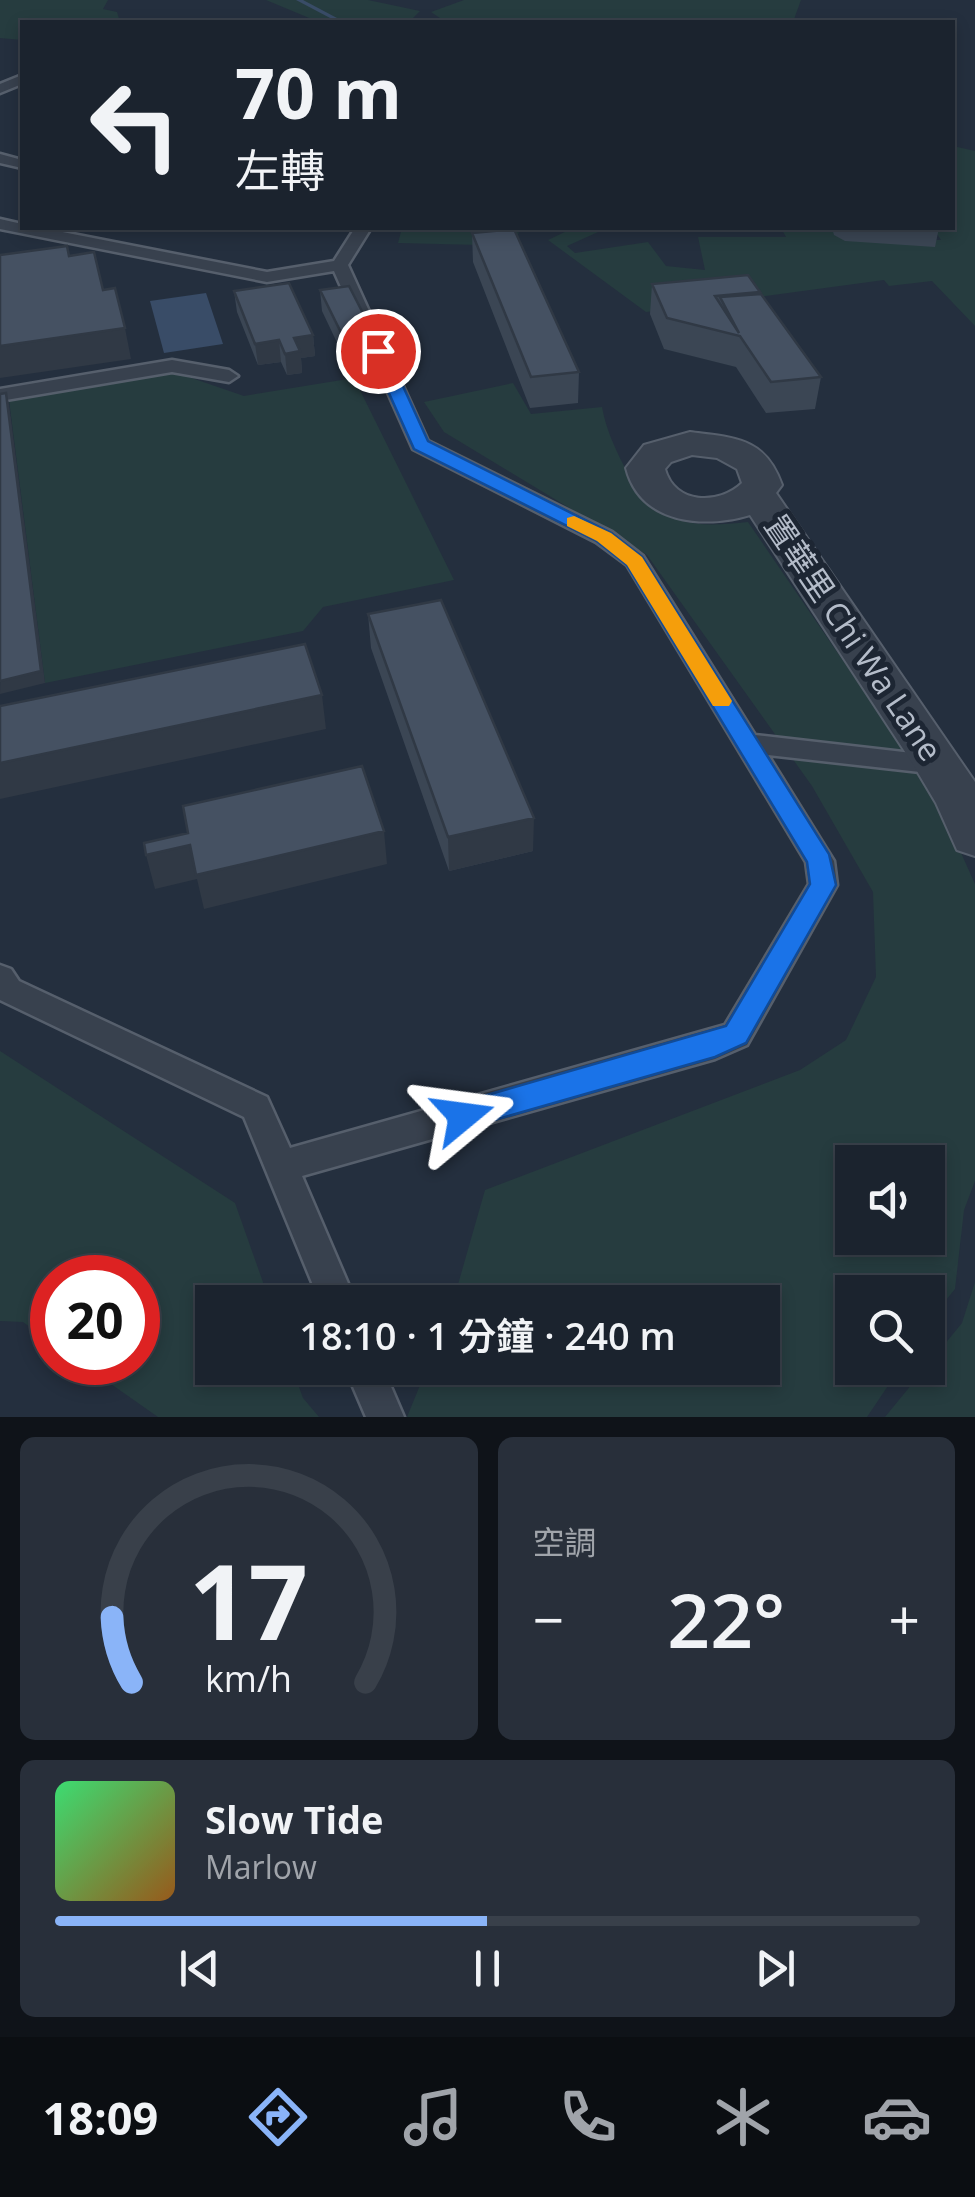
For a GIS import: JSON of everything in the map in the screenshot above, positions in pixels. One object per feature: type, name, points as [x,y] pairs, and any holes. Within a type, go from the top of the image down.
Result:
[{"type":"street","name":"置華里 Chi Wa Lane","points":[[756,495],[938,765],[960,800],[975,836]]},
{"type":"lane","points":[[30,230],[267,277],[340,266]]},
{"type":"lane","points":[[340,266],[362,230]]},
{"type":"lane","points":[[284,1166],[715,1045],[736,1035],[823,885],[820,861],[635,561],[604,537],[420,445],[340,266]]},
{"type":"lane","points":[[0,395],[172,366],[229,376]]},
{"type":"lane","points":[[746,742],[938,765]]},
{"type":"lane","points":[[0,978],[8,990],[256,1107],[331,1285]]},
{"type":"lane","points":[[371,1385],[385,1417]]},
{"type":"green space","points":[[0,0],[108,0],[103,9],[117,12],[119,20],[20,20],[20,40],[0,38]]},
{"type":"green space","points":[[266,0],[368,0],[420,11],[414,20],[314,20]]},
{"type":"green space","points":[[464,0],[801,0],[794,20],[443,20],[431,12]]},
{"type":"green space","points":[[955,146],[975,151],[975,326],[932,281],[889,286],[884,280],[646,312],[548,240],[569,230],[603,230],[567,246],[575,253],[648,242],[666,266],[705,270],[698,237],[786,237],[782,230],[857,230],[866,239],[941,240],[934,230],[955,230]]},
{"type":"green space","points":[[401,230],[519,230],[517,246],[398,243]]},
{"type":"green space","points":[[177,373],[244,396],[354,378],[454,580],[323,607],[303,631],[45,683],[9,400]]},
{"type":"green space","points":[[513,383],[531,414],[602,407],[624,466],[647,500],[660,511],[689,523],[748,522],[935,795],[975,884],[975,1181],[964,1210],[955,1289],[945,1301],[945,1275],[835,1275],[835,1385],[889,1385],[867,1417],[407,1417],[420,1385],[780,1385],[780,1285],[458,1285],[485,1190],[800,1070],[846,1040],[876,977],[873,892],[812,786],[647,555],[444,432],[424,402]]},
{"type":"green space","points":[[0,1051],[235,1203],[264,1285],[195,1285],[195,1385],[298,1385],[303,1398],[319,1417],[158,1417],[112,1385],[160,1385],[160,1255],[30,1255],[30,1327],[23,1322],[0,1321]]},
{"type":"green space","points":[[975,1282],[975,1417],[885,1417],[911,1385],[945,1385],[945,1344],[962,1323]]},
{"type":"water","points":[[206,293],[223,344],[164,353],[150,301]]},
{"type":"building","points":[[514,230],[579,372],[531,377],[472,233]]},
{"type":"building","points":[[67,246],[69,256],[94,252],[103,290],[115,288],[125,328],[0,346],[0,255]]},
{"type":"building","points":[[748,275],[760,292],[715,296],[739,333],[720,297],[761,294],[821,377],[771,382],[740,336],[667,318],[652,284]]},
{"type":"building","points":[[289,283],[313,335],[294,338],[300,351],[285,354],[279,340],[255,344],[234,291]]},
{"type":"building","points":[[349,286],[389,364],[359,369],[320,290]]},
{"type":"building","points":[[6,393],[41,671],[0,681],[0,394]]},
{"type":"building","points":[[441,600],[534,818],[448,837],[368,614]]},
{"type":"building","points":[[305,644],[322,695],[0,763],[0,706]]},
{"type":"building","points":[[362,766],[384,831],[196,875],[190,845],[146,855],[144,843],[188,833],[183,806]]},
{"type":"waterway","points":[[299,0],[334,18]]},
{"type":"slow traffic","points":[[574,522],[604,537],[635,561],[721,701]]},
{"type":"route","points":[[378,351],[420,445],[604,537],[635,561],[820,861],[823,885],[736,1035],[715,1045],[463,1116]]}]
